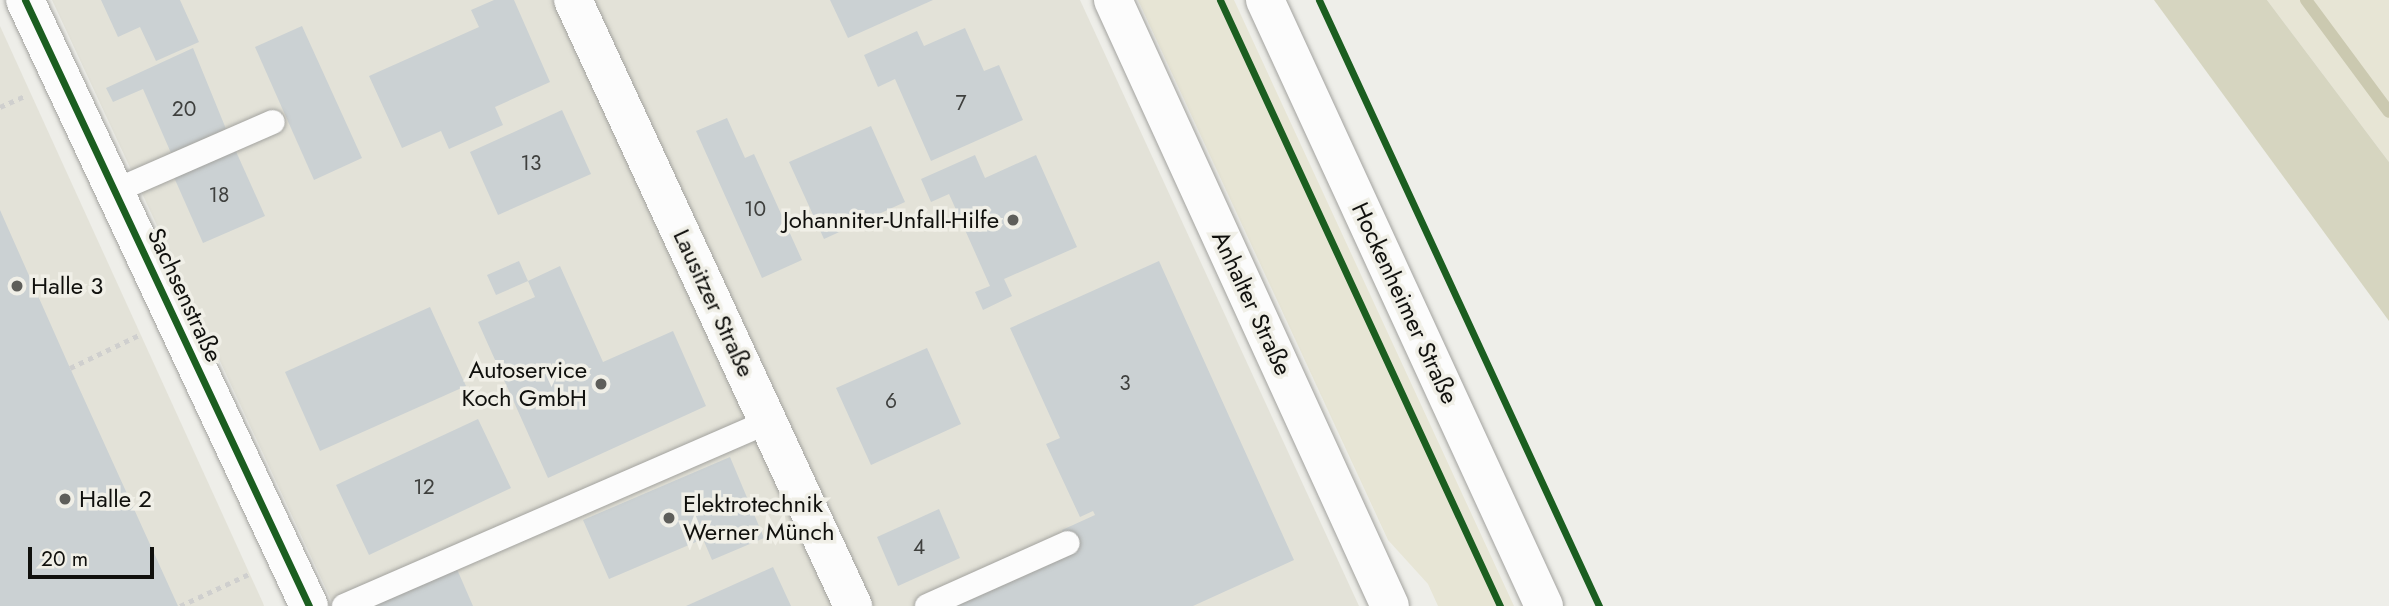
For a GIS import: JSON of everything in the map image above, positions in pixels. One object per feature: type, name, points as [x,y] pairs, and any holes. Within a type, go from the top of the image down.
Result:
[{"type":"street","name":"Sachsenstraße","points":[[25,0],[309,606]]},
{"type":"street","name":"Lausitzer Straße","points":[[573,0],[853,606]]},
{"type":"street","name":"Anhalter Straße","points":[[1113,0],[1390,606]]},
{"type":"street","name":"Hockenheimer Straße","points":[[1265,0],[1544,606]]},
{"type":"lane","points":[[115,191],[273,122]]},
{"type":"lane","points":[[344,606],[769,421]]},
{"type":"lane","points":[[926,606],[1068,542]]},
{"type":"path","points":[[0,107],[33,93]]},
{"type":"path","points":[[70,368],[143,333]]},
{"type":"path","points":[[180,606],[253,572]]},
{"type":"shaded area","points":[[52,0],[1080,0],[1359,606],[334,606]]},
{"type":"shaded area","points":[[1138,0],[1234,0],[1514,606],[1438,606],[1428,584],[1388,540]]},
{"type":"shaded area","points":[[2267,0],[2389,0],[2389,162]]},
{"type":"shaded area","points":[[0,26],[263,603],[264,606],[0,606]]},
{"type":"green space","points":[[2154,0],[2267,0],[2389,162],[2389,321]]},
{"type":"building","points":[[101,0],[180,0],[199,42],[156,61],[140,27],[118,37]]},
{"type":"building","points":[[494,0],[514,0],[550,82],[495,107],[503,125],[449,149],[441,131],[402,148],[369,76],[479,27],[471,10]]},
{"type":"building","points":[[830,0],[933,0],[848,38]]},
{"type":"building","points":[[302,26],[362,158],[314,180],[255,47]]},
{"type":"building","points":[[965,28],[984,71],[999,65],[1023,120],[931,161],[895,79],[878,87],[864,55],[917,31],[924,46]]},
{"type":"building","points":[[193,48],[226,129],[171,153],[143,89],[113,102],[106,88]]},
{"type":"building","points":[[562,110],[591,174],[498,215],[470,152]]},
{"type":"building","points":[[727,118],[745,158],[754,154],[802,260],[762,278],[696,131]]},
{"type":"building","points":[[871,126],[905,202],[824,239],[789,162]]},
{"type":"building","points":[[234,147],[265,216],[203,243],[173,175]]},
{"type":"building","name":"Johanniter-Unfall-Hilfe","points":[[975,155],[985,178],[1036,155],[1077,247],[1004,279],[1012,296],[983,310],[975,292],[990,286],[949,194],[931,202],[921,179]]},
{"type":"building","name":"Halle 2","points":[[0,210],[70,368],[178,606],[0,606]]},
{"type":"building","points":[[519,261],[528,281],[496,295],[487,275]]},
{"type":"building","points":[[1159,261],[1294,560],[1193,606],[956,606],[1073,554],[1062,530],[1095,515],[1093,511],[1080,517],[1046,444],[1060,438],[1010,328]]},
{"type":"building","name":"Autoservice Koch GmbH","points":[[560,266],[603,362],[673,331],[706,406],[548,478],[478,322],[535,297],[528,281]]},
{"type":"building","points":[[430,307],[466,386],[320,451],[285,372]]},
{"type":"building","points":[[927,348],[961,424],[871,465],[836,388]]},
{"type":"building","points":[[478,419],[511,488],[369,555],[336,485]]},
{"type":"building","name":"Elektrotechnik Werner Münch","points":[[730,457],[764,538],[712,560],[703,539],[609,579],[583,520]]},
{"type":"building","points":[[939,509],[960,558],[898,586],[877,537]]},
{"type":"building","points":[[456,567],[473,606],[376,606],[375,603]]},
{"type":"building","points":[[773,567],[791,606],[686,606]]},
{"type":"waterway","points":[[2306,0],[2389,112]]},
{"type":"cycle path","points":[[25,0],[309,606]]},
{"type":"cycle path","points":[[1220,0],[1500,606]]},
{"type":"cycle path","points":[[1319,0],[1599,606]]},
{"type":"place","name":"Johanniter-Unfall-Hilfe","points":[[1013,220]]},
{"type":"place","name":"Halle 3","points":[[17,286]]},
{"type":"place","name":"Autoservice Koch GmbH","points":[[601,384]]},
{"type":"place","name":"Halle 2","points":[[65,499]]},
{"type":"place","name":"Elektrotechnik Werner Münch","points":[[669,518]]}]
